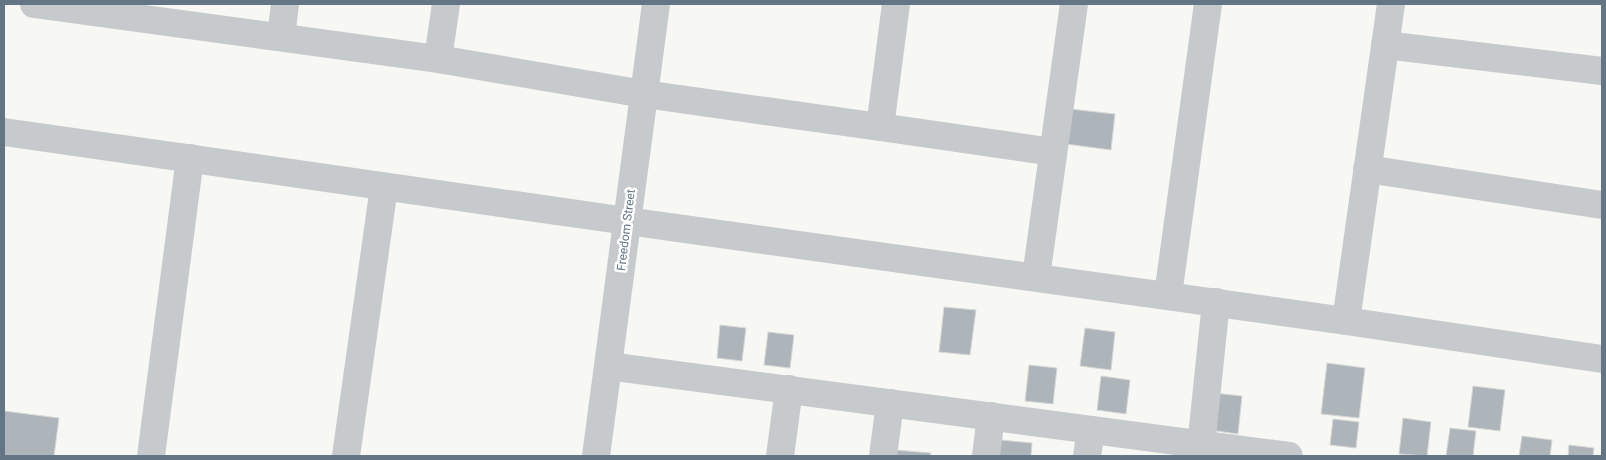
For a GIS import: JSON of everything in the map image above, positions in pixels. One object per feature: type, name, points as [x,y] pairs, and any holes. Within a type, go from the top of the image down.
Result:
[{"type":"street","points":[[34,4],[153,11],[281,37],[438,59],[644,94],[1053,152]]},
{"type":"street","points":[[281,37],[285,4]]},
{"type":"street","points":[[438,59],[446,4]]},
{"type":"street","name":"Freedom Street","points":[[596,456],[656,4]]},
{"type":"street","points":[[880,127],[896,4]]},
{"type":"street","points":[[1036,277],[1074,4]]},
{"type":"street","points":[[1168,295],[1208,4]]},
{"type":"street","points":[[1346,321],[1391,4]]},
{"type":"street","points":[[1385,45],[1602,71]]},
{"type":"street","points":[[4,137],[190,158],[384,187],[1168,295],[1602,359]]},
{"type":"street","points":[[151,456],[190,158]]},
{"type":"street","points":[[1367,169],[1602,205]]},
{"type":"street","points":[[346,456],[384,187]]},
{"type":"street","points":[[1201,450],[1216,302]]},
{"type":"street","points":[[608,366],[1091,430],[1201,450],[1289,456]]},
{"type":"street","points":[[780,456],[789,390]]},
{"type":"street","points":[[883,456],[890,403]]},
{"type":"street","points":[[986,456],[991,416]]},
{"type":"street","points":[[1087,456],[1091,430]]},
{"type":"building","points":[[1070,109],[1115,114],[1111,150],[1066,144]]},
{"type":"building","points":[[944,307],[976,310],[970,355],[939,352]]},
{"type":"building","points":[[720,325],[746,328],[742,361],[717,358]]},
{"type":"building","points":[[1085,328],[1115,332],[1111,370],[1080,366]]},
{"type":"building","points":[[768,332],[794,335],[790,368],[764,365]]},
{"type":"building","points":[[1327,363],[1365,368],[1359,418],[1321,414]]},
{"type":"building","points":[[1029,365],[1057,368],[1053,404],[1025,401]]},
{"type":"building","points":[[1101,376],[1130,380],[1126,414],[1097,410]]},
{"type":"building","points":[[1473,386],[1505,390],[1500,431],[1468,427]]},
{"type":"building","points":[[1214,393],[1242,396],[1238,434],[1210,430]]},
{"type":"building","points":[[4,411],[59,418],[54,456],[4,456]]},
{"type":"building","points":[[1403,418],[1431,422],[1427,456],[1399,454]]},
{"type":"building","points":[[1333,419],[1359,422],[1356,448],[1330,445]]},
{"type":"building","points":[[1450,428],[1476,431],[1473,456],[1446,456]]},
{"type":"building","points":[[1522,436],[1552,440],[1550,456],[1519,456]]},
{"type":"building","points":[[1001,440],[1032,443],[1031,456],[999,456]]},
{"type":"building","points":[[1569,445],[1594,448],[1593,456],[1568,456]]},
{"type":"building","points":[[896,450],[931,453],[930,456],[896,456]]}]
